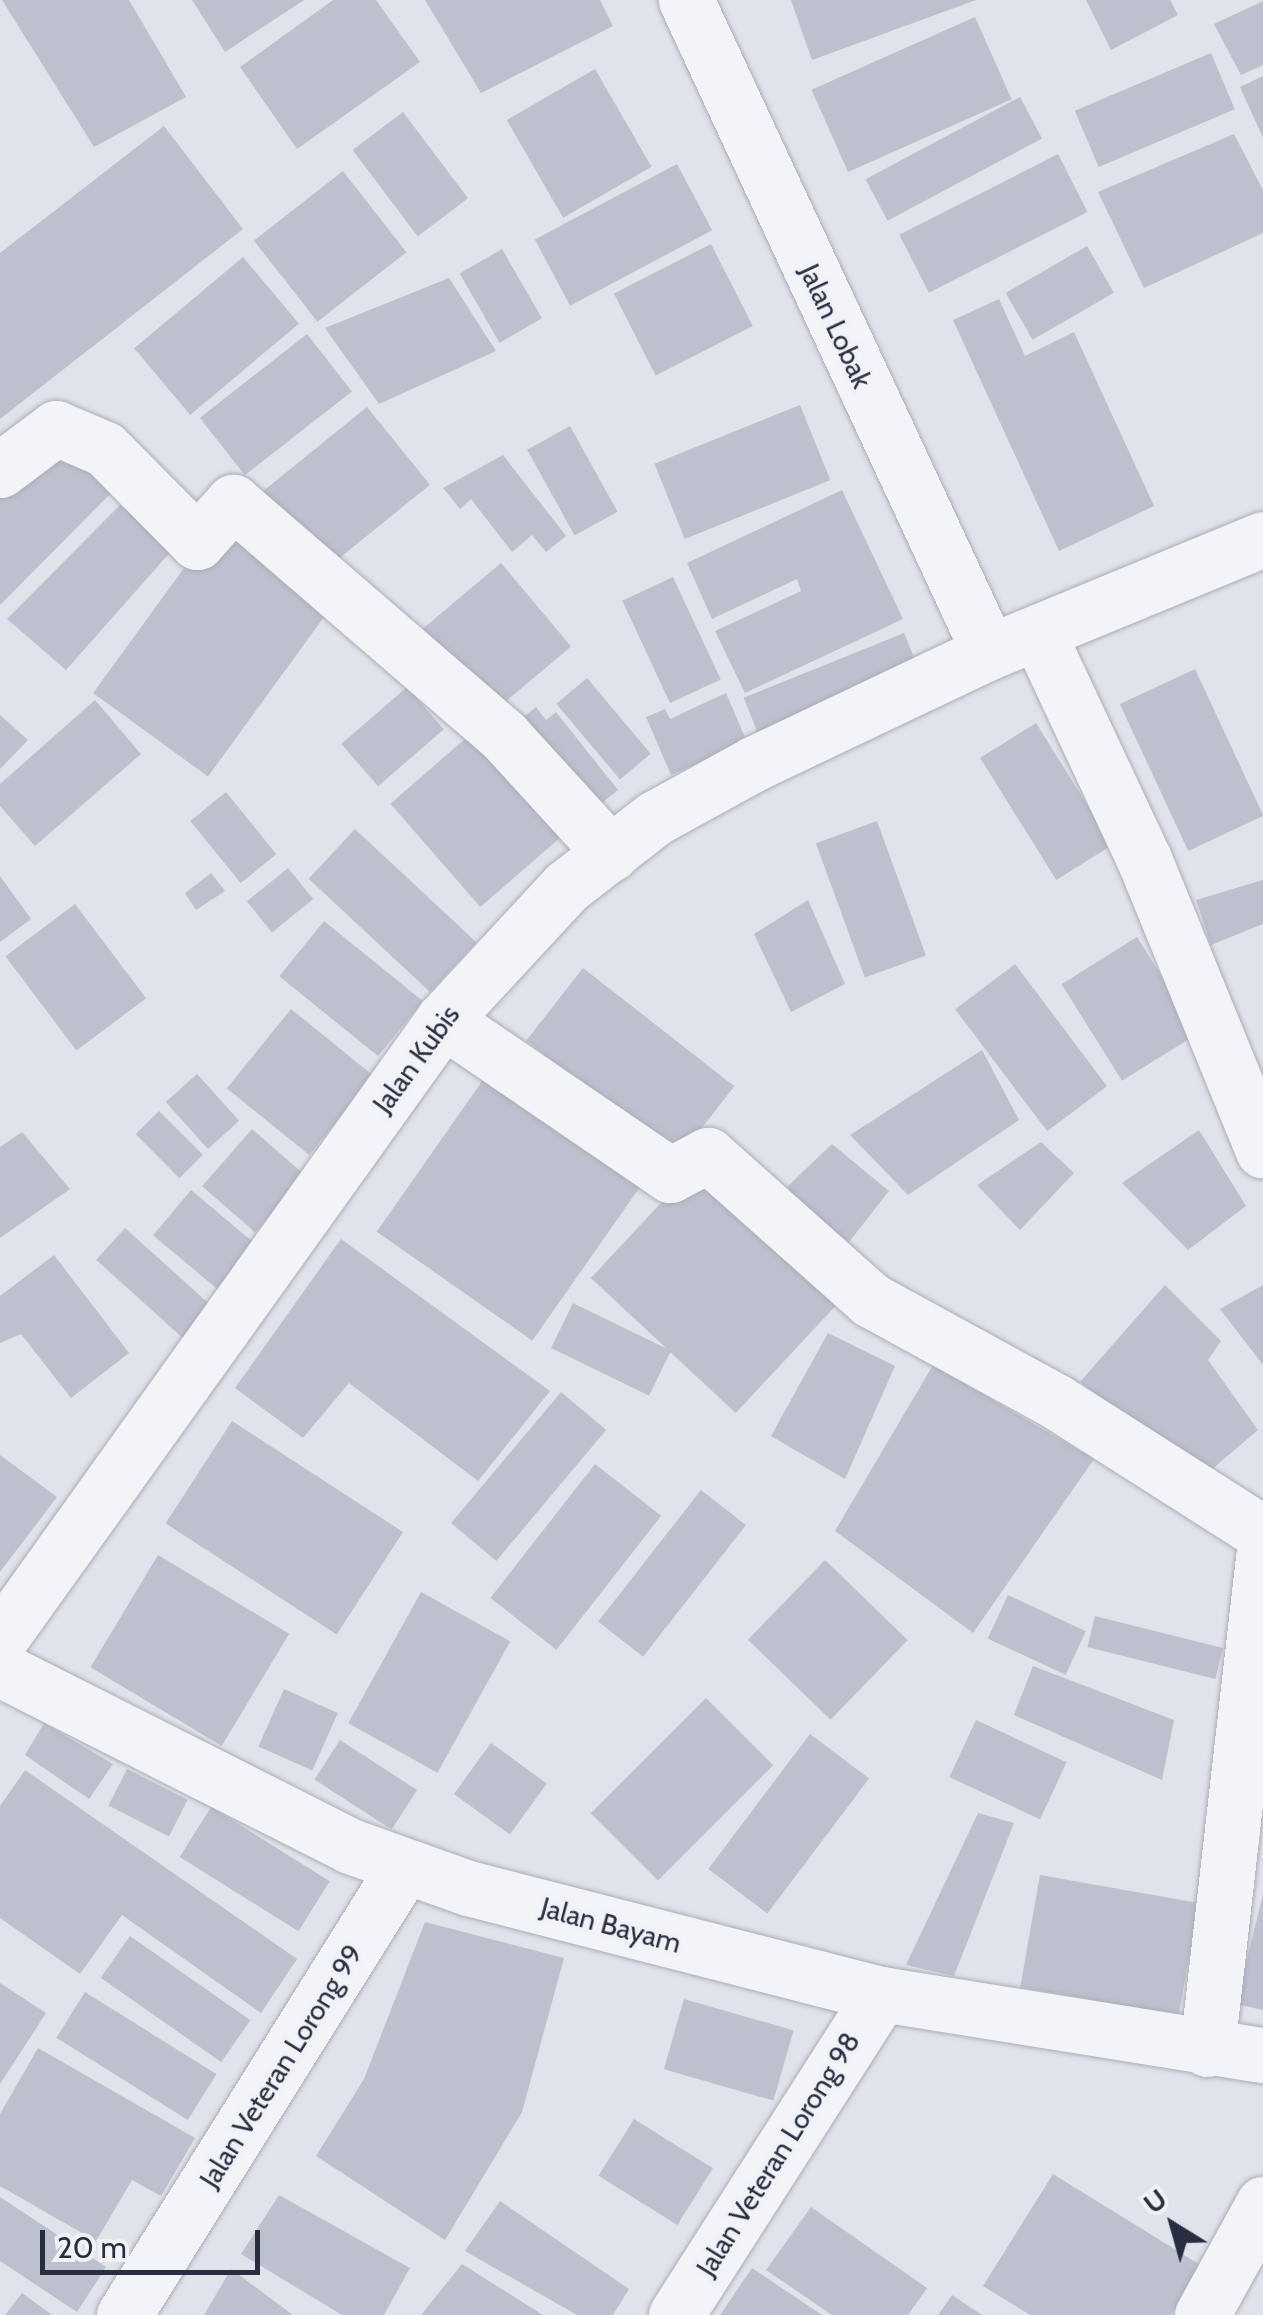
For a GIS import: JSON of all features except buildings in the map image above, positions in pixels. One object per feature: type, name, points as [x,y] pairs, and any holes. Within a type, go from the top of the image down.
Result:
[{"type":"street","name":"Jalan Lobak","points":[[686,0],[988,652]]},
{"type":"street","points":[[0,470],[56,428],[106,449],[196,542],[232,502],[504,736],[611,853]]},
{"type":"street","name":"Jalan Kubis","points":[[0,1639],[487,963],[611,853],[755,763],[988,652],[1263,539]]},
{"type":"street","points":[[1038,633],[1144,858],[1263,1151]]},
{"type":"street","points":[[443,1020],[670,1174],[708,1156],[872,1300],[1263,1533]]},
{"type":"street","points":[[1207,2049],[1263,1558]]},
{"type":"street","name":"Jalan Bayam","points":[[0,1669],[404,1867],[881,1994],[1207,2049],[1263,2054]]},
{"type":"street","name":"Jalan Veteran Lorong 99","points":[[124,2315],[404,1867]]},
{"type":"street","name":"Jalan Veteran Lorong 98","points":[[676,2315],[881,1994]]},
{"type":"street","points":[[1202,2315],[1263,2204]]}]
